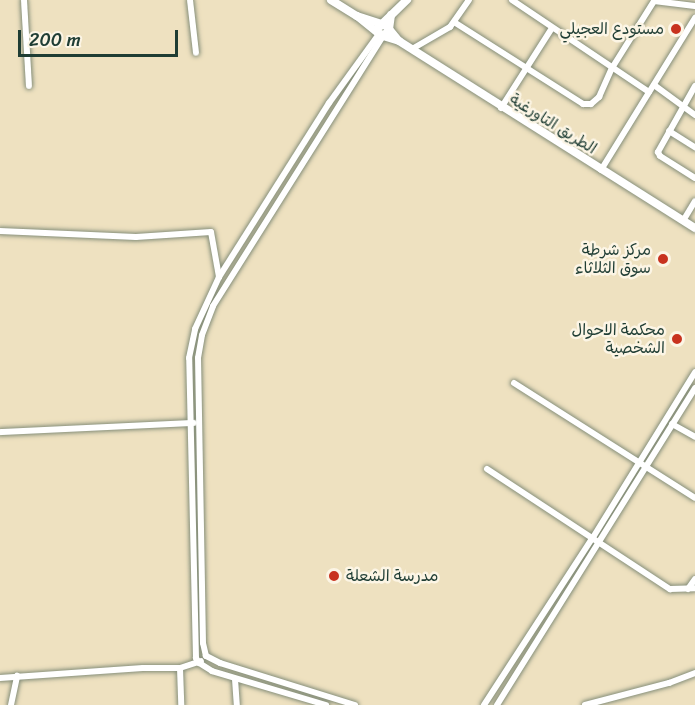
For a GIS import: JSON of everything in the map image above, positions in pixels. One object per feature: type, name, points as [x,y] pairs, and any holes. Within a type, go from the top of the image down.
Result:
[{"type":"street","points":[[24,0],[29,86]]},
{"type":"street","points":[[190,0],[196,53]]},
{"type":"street","name":"الطريق التاورغية","points":[[331,0],[695,228]]},
{"type":"street","points":[[206,656],[203,643],[198,358],[202,336],[213,306],[391,15],[407,0]]},
{"type":"street","points":[[412,49],[454,22],[469,0]]},
{"type":"street","points":[[512,0],[650,92]]},
{"type":"street","points":[[522,7],[526,0]]},
{"type":"street","points":[[454,22],[583,104],[591,104],[599,97],[612,68],[652,1],[695,6]]},
{"type":"street","points":[[601,170],[695,18]]},
{"type":"street","points":[[501,108],[552,28]]},
{"type":"street","points":[[326,705],[235,679],[199,663],[195,653],[189,366],[191,342],[205,304],[219,277],[329,103],[382,31]]},
{"type":"street","points":[[654,85],[695,115]]},
{"type":"street","points":[[695,86],[660,147],[660,156],[695,178]]},
{"type":"street","points":[[669,131],[695,147]]},
{"type":"street","points":[[280,179],[289,184]]},
{"type":"street","points":[[683,220],[695,201]]},
{"type":"street","points":[[0,231],[136,237],[211,232],[219,277]]},
{"type":"street","points":[[484,705],[592,538],[695,372]]},
{"type":"street","points":[[514,383],[695,498]]},
{"type":"street","points":[[497,705],[695,388]]},
{"type":"street","points":[[666,420],[695,437]]},
{"type":"street","points":[[0,432],[200,422]]},
{"type":"street","points":[[487,469],[670,590],[691,589],[695,579]]},
{"type":"street","points":[[193,547],[201,547]]},
{"type":"street","points":[[0,678],[143,668],[180,668],[199,663],[206,656]]},
{"type":"street","points":[[206,656],[220,663],[336,702],[355,705]]},
{"type":"street","points":[[180,668],[181,705]]},
{"type":"street","points":[[585,705],[669,683],[695,673]]},
{"type":"street","points":[[11,705],[17,676]]},
{"type":"street","points":[[235,679],[237,705]]},
{"type":"place","name":"مستودع العجيلي","points":[[676,29]]},
{"type":"place","name":"مركز شرطة سوق الثلاثاء","points":[[663,259]]},
{"type":"place","name":"محكمة الاحوال الشخصية","points":[[677,339]]},
{"type":"place","name":"مدرسة الشعلة","points":[[334,576]]}]
